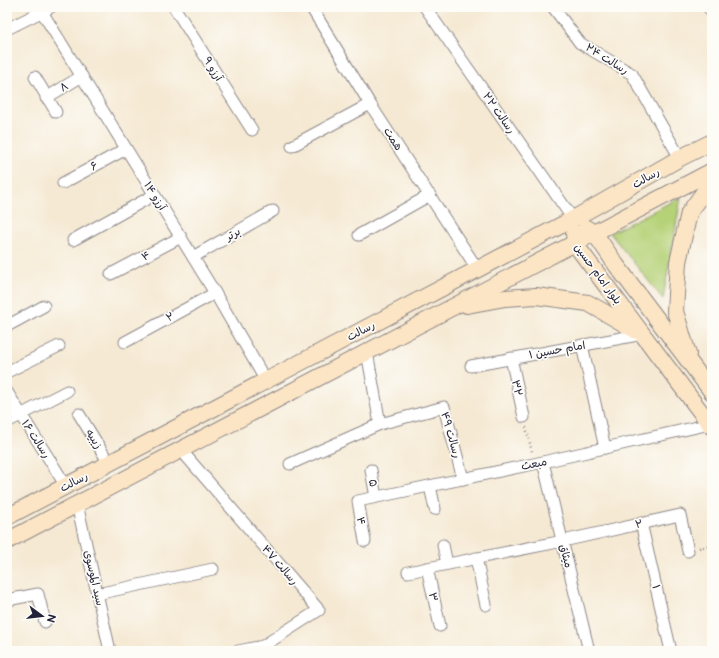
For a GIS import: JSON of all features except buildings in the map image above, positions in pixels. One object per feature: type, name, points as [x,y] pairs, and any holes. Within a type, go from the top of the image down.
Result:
[{"type":"main road","name":"رسالت","points":[[7,517],[478,270],[573,219],[680,158],[712,142]]},
{"type":"main road","name":"رسالت","points":[[7,541],[595,234],[712,171]]},
{"type":"main road","points":[[692,365],[675,311],[678,262],[689,213],[712,182]]},
{"type":"main road","name":"بلوار امام حسین","points":[[573,219],[595,234],[712,392]]},
{"type":"main road","name":"بلوار امام حسین","points":[[573,219],[574,244],[711,425]]},
{"type":"main road","points":[[451,308],[505,298],[536,296],[588,303],[643,334]]},
{"type":"street","name":"۹ آرزو","points":[[174,7],[252,130]]},
{"type":"street","name":"همت","points":[[311,7],[370,104],[478,270]]},
{"type":"street","name":"رسالت ۲۲","points":[[425,7],[573,219]]},
{"type":"street","name":"رسالت ۲۴","points":[[553,7],[580,43],[632,74],[680,158]]},
{"type":"street","points":[[708,7],[712,12]]},
{"type":"street","points":[[7,29],[44,9]]},
{"type":"street","name":"۱۴ آرزو","points":[[44,9],[126,150],[215,293],[266,381]]},
{"type":"street","name":"۸","points":[[46,98],[82,76]]},
{"type":"street","points":[[35,77],[46,98],[56,112]]},
{"type":"street","points":[[292,146],[370,104]]},
{"type":"street","name":"۶","points":[[63,183],[126,150]]},
{"type":"street","points":[[73,240],[154,195]]},
{"type":"street","points":[[359,235],[430,195]]},
{"type":"street","name":"برتر","points":[[193,257],[273,211]]},
{"type":"street","name":"۴","points":[[111,274],[181,237]]},
{"type":"street","name":"۲","points":[[126,342],[215,293]]},
{"type":"street","points":[[7,326],[44,306]]},
{"type":"street","name":"امام حسین ۱","points":[[471,366],[643,334]]},
{"type":"street","points":[[582,345],[604,448]]},
{"type":"street","points":[[7,372],[59,346]]},
{"type":"street","points":[[368,352],[380,424]]},
{"type":"street","name":"۳۲","points":[[511,358],[524,417]]},
{"type":"street","points":[[7,422],[67,391]]},
{"type":"street","name":"رسالت ۱۶","points":[[7,392],[20,415],[66,486]]},
{"type":"street","name":"رسالت ۴۹","points":[[290,464],[380,424],[444,407],[463,479]]},
{"type":"street","name":"زیبیه","points":[[78,414],[109,463]]},
{"type":"street","name":"مبعث","points":[[358,501],[711,425]]},
{"type":"street","name":"رسالت ۴۷","points":[[181,450],[318,610],[263,646],[238,651]]},
{"type":"street","name":"میثاق","points":[[539,463],[562,541],[589,651]]},
{"type":"street","name":"۵","points":[[371,470],[376,497]]},
{"type":"street","points":[[430,486],[435,509]]},
{"type":"street","name":"۴","points":[[358,501],[365,541]]},
{"type":"street","name":"سید الموسوی","points":[[77,504],[110,651]]},
{"type":"street","name":"۲","points":[[408,572],[562,541],[680,515],[688,551]]},
{"type":"street","name":"۱","points":[[641,523],[671,651]]},
{"type":"street","points":[[443,545],[447,564]]},
{"type":"street","points":[[476,558],[486,604]]},
{"type":"street","name":"۳","points":[[427,568],[440,626]]},
{"type":"street","points":[[97,594],[213,569]]},
{"type":"street","points":[[7,600],[38,594],[45,622]]},
{"type":"path","points":[[524,417],[539,463]]},
{"type":"green space","points":[[681,197],[663,299],[610,233]]}]
